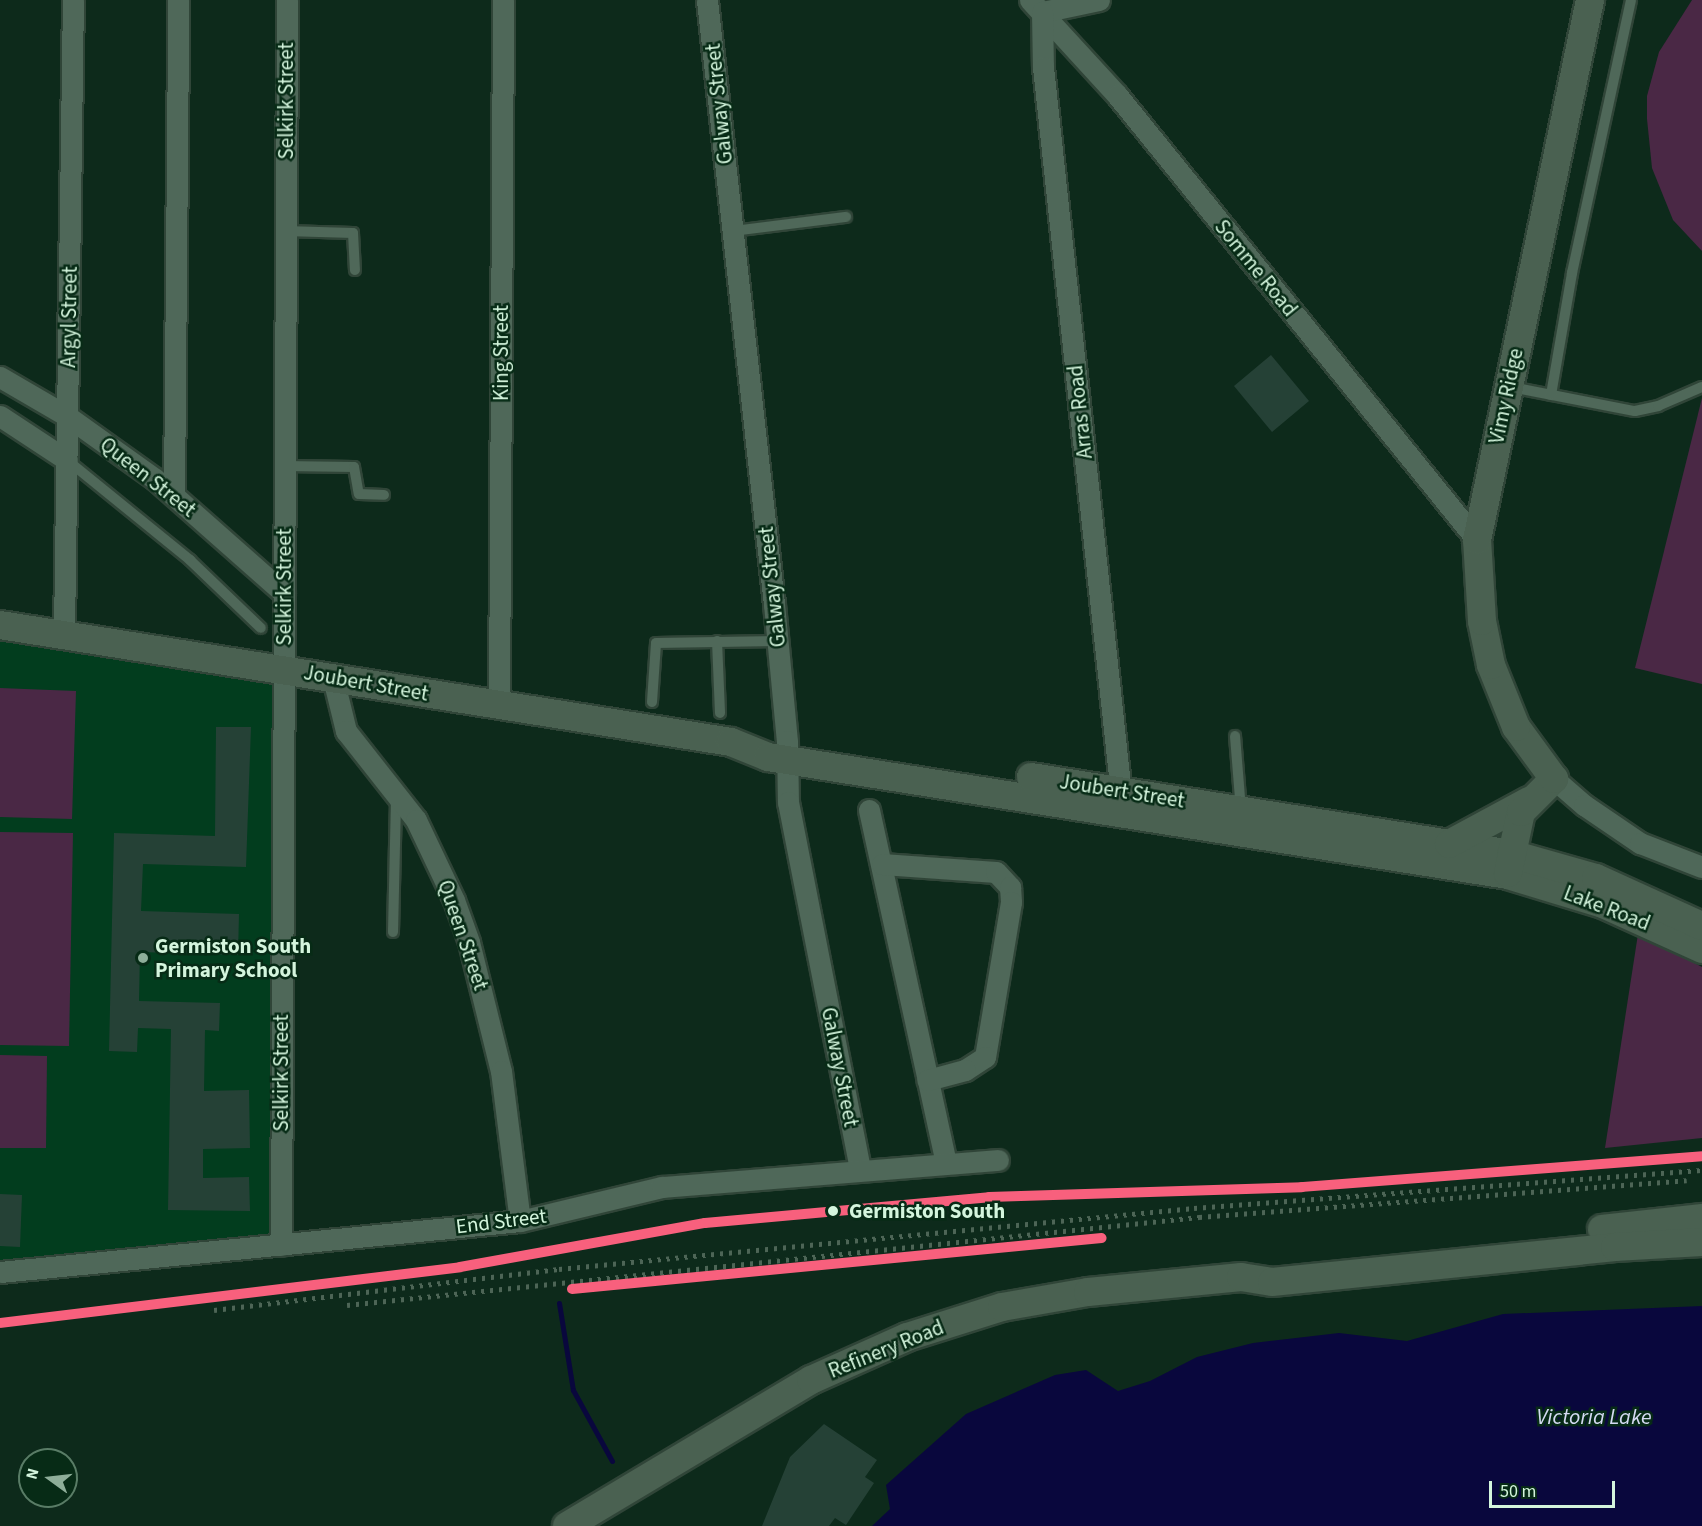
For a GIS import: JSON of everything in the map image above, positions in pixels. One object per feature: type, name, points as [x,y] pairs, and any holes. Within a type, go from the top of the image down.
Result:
[{"type":"main road","name":"Vimy Ridge","points":[[1554,779],[1516,727],[1491,665],[1482,621],[1477,540],[1590,0]]},
{"type":"main road","name":"Joubert Street","points":[[0,625],[283,668],[731,742],[768,758],[787,751],[1121,801],[1509,865]]},
{"type":"main road","points":[[1449,844],[1529,801],[1554,779]]},
{"type":"main road","name":"Joubert Street","points":[[1121,801],[1241,810],[1449,844],[1509,865]]},
{"type":"main road","points":[[1509,865],[1515,828],[1529,801]]},
{"type":"main road","name":"Lake Road","points":[[1509,865],[1596,878],[1702,926]]},
{"type":"main road","name":"Lake Road","points":[[1509,865],[1702,949]]},
{"type":"main road","points":[[1241,1277],[1271,1263],[1702,1218]]},
{"type":"main road","points":[[1241,1277],[1272,1282],[1615,1247],[1702,1242]]},
{"type":"main road","name":"Refinery Road","points":[[567,1526],[811,1380],[907,1337],[1002,1307],[1088,1292],[1241,1277]]},
{"type":"street","name":"Argyl Street","points":[[64,633],[73,0]]},
{"type":"street","points":[[174,495],[178,0]]},
{"type":"street","name":"Selkirk Street","points":[[281,1245],[287,0]]},
{"type":"street","name":"King Street","points":[[499,705],[503,0]]},
{"type":"street","name":"Galway Street","points":[[708,0],[778,641],[787,751],[788,802],[860,1169]]},
{"type":"street","points":[[1036,6],[1099,0]]},
{"type":"street","name":"Somme Road","points":[[1036,6],[1117,95],[1477,540]]},
{"type":"street","name":"Arras Road","points":[[1036,6],[1121,801]]},
{"type":"street","name":"Queen Street","points":[[0,377],[67,416],[174,495],[284,593]]},
{"type":"street","name":"Queen Street","points":[[0,416],[67,460]]},
{"type":"street","name":"Queen Street","points":[[333,678],[340,714],[353,744],[416,820],[454,900],[480,977],[501,1071],[519,1221]]},
{"type":"street","name":"Vimy Ridge","points":[[1554,779],[1584,805],[1640,843],[1702,867]]},
{"type":"street","points":[[869,810],[946,1162]]},
{"type":"street","points":[[882,864],[996,872],[1010,887],[1011,902],[985,1056],[965,1070],[927,1080]]},
{"type":"street","name":"End Street","points":[[0,1272],[519,1221],[662,1187],[946,1162],[999,1160]]},
{"type":"lane","points":[[1551,395],[1572,273],[1631,0]]},
{"type":"lane","points":[[733,231],[846,217]]},
{"type":"lane","points":[[285,231],[353,233],[355,270]]},
{"type":"lane","points":[[1508,387],[1635,411],[1658,406],[1702,387]]},
{"type":"lane","points":[[67,460],[190,560],[261,628]]},
{"type":"lane","points":[[284,465],[354,467],[359,494],[384,495]]},
{"type":"lane","points":[[717,641],[720,712]]},
{"type":"lane","points":[[652,702],[656,643],[778,641]]},
{"type":"lane","points":[[1235,736],[1241,810]]},
{"type":"lane","points":[[393,932],[396,795]]},
{"type":"shaded area","points":[[1692,0],[1702,0],[1702,251],[1673,220],[1652,168],[1647,119],[1647,96],[1659,52]]},
{"type":"shaded area","points":[[1702,398],[1702,684],[1635,668]]},
{"type":"shaded area","name":"Germiston South Primary School","points":[[0,626],[289,673],[283,1243],[0,1270]]},
{"type":"shaded area","points":[[0,688],[76,691],[72,819],[0,817]]},
{"type":"shaded area","points":[[0,832],[73,833],[69,1046],[0,1045]]},
{"type":"shaded area","points":[[1638,934],[1702,967],[1702,1138],[1605,1148]]},
{"type":"shaded area","points":[[0,1055],[47,1056],[46,1148],[0,1148]]},
{"type":"water","name":"Victoria Lake","points":[[1702,1306],[1702,1526],[872,1526],[890,1509],[886,1485],[966,1414],[1055,1375],[1086,1370],[1118,1391],[1150,1381],[1197,1357],[1253,1343],[1339,1333],[1407,1341],[1503,1314]]},
{"type":"building","points":[[1271,355],[1309,401],[1272,432],[1234,386]]},
{"type":"building","points":[[216,727],[251,727],[246,867],[143,864],[141,911],[239,914],[238,955],[140,952],[139,1001],[220,1003],[219,1031],[205,1030],[204,1091],[249,1090],[250,1148],[203,1149],[203,1178],[249,1177],[250,1211],[168,1210],[171,1029],[138,1028],[137,1052],[109,1051],[114,833],[215,836]]},
{"type":"building","points":[[0,1194],[22,1195],[20,1247],[0,1246]]},
{"type":"building","points":[[824,1424],[877,1460],[865,1477],[874,1483],[846,1525],[835,1518],[829,1526],[762,1526],[790,1457]]},
{"type":"waterway","points":[[559,1303],[573,1390],[612,1461]]},
{"type":"railway","points":[[214,1310],[559,1269],[1194,1208],[1702,1170]]},
{"type":"railway","points":[[347,1305],[1199,1217],[1687,1180]]},
{"type":"transit line","points":[[0,1323],[460,1267],[705,1223],[989,1197],[1302,1187],[1702,1156]]},
{"type":"transit line","points":[[572,1289],[1102,1238]]},
{"type":"place","name":"Germiston South Primary School","points":[[143,958]]},
{"type":"place","name":"Germiston South","points":[[833,1211]]}]
